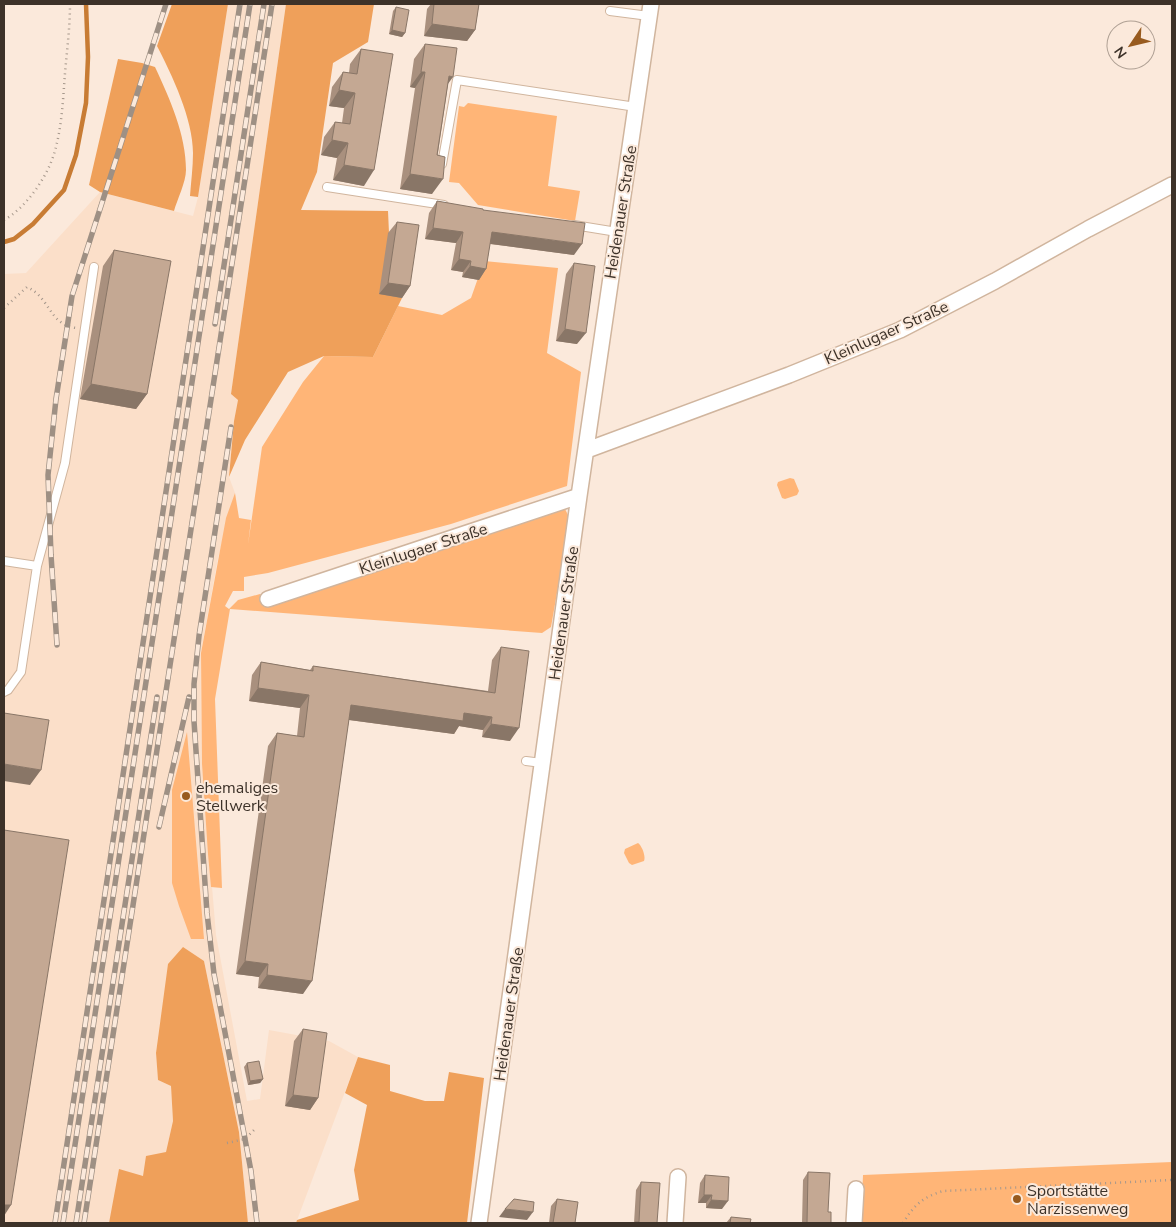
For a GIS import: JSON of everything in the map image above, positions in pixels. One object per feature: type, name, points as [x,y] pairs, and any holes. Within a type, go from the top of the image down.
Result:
[{"type":"street","name":"Heidenauer Straße","points":[[479,1223],[579,496],[650,10]]},
{"type":"street","name":"Kleinlugaer Straße","points":[[587,450],[788,375],[900,330],[1172,185]]},
{"type":"street","name":"Kleinlugaer Straße","points":[[268,599],[579,496]]},
{"type":"street","points":[[675,1223],[678,1177]]},
{"type":"street","points":[[854,1223],[856,1189]]},
{"type":"lane","points":[[610,11],[650,10]]},
{"type":"lane","points":[[440,174],[457,80],[636,107]]},
{"type":"lane","points":[[326,187],[453,207]]},
{"type":"lane","points":[[568,224],[617,232]]},
{"type":"lane","points":[[4,692],[8,690],[21,672],[37,566],[65,463],[94,267]]},
{"type":"lane","points":[[4,561],[37,566]]},
{"type":"lane","points":[[526,760],[542,763]]},
{"type":"path","points":[[4,220],[26,202],[42,178],[54,154],[62,113],[70,4]]},
{"type":"path","points":[[4,308],[27,288],[36,291],[46,302],[58,322],[71,327],[85,329]]},
{"type":"path","points":[[227,1143],[245,1139],[255,1129]]},
{"type":"path","points":[[903,1223],[911,1210],[927,1196],[943,1191],[1172,1180]]},
{"type":"shaded area","points":[[172,4],[228,4],[198,197],[190,196],[193,153],[186,112],[157,46]]},
{"type":"shaded area","points":[[228,4],[286,4],[231,394],[238,400],[234,421],[229,477],[235,493],[218,558],[201,652],[202,764],[216,935],[247,1101],[260,1099],[269,1030],[329,1041],[358,1057],[296,1223],[248,1223],[239,1132],[204,961],[160,1022],[156,1053],[158,1080],[171,1086],[173,1121],[166,1152],[143,1176],[109,1223],[4,1223],[4,274],[26,273],[100,192],[193,216],[198,197]]},
{"type":"shaded area","points":[[286,4],[374,4],[368,42],[333,63],[317,172],[301,210],[388,211],[389,233],[402,298],[373,357],[324,356],[288,372],[245,440],[229,477],[234,421],[238,400],[231,394]]},
{"type":"shaded area","points":[[118,59],[155,67],[171,104],[180,130],[186,170],[174,211],[100,192],[89,185]]},
{"type":"shaded area","points":[[468,103],[557,116],[548,186],[580,191],[575,221],[478,205],[459,183],[449,182],[459,106],[464,107]]},
{"type":"shaded area","points":[[484,261],[558,268],[547,353],[581,372],[567,486],[451,524],[268,573],[244,577],[244,591],[233,591],[225,606],[229,609],[238,600],[260,594],[270,604],[559,508],[565,509],[570,519],[551,627],[542,633],[230,609],[215,699],[222,888],[211,887],[202,764],[201,653],[226,518],[235,493],[239,518],[251,520],[248,545],[262,447],[303,382],[324,356],[373,357],[398,306],[442,315],[471,298]]},
{"type":"shaded area","points":[[790,478],[794,479],[799,491],[797,495],[785,499],[782,498],[777,485],[778,482]]},
{"type":"shaded area","points":[[187,732],[204,939],[191,939],[172,883],[172,790]]},
{"type":"shaded area","points":[[638,843],[643,851],[644,861],[632,865],[624,853],[625,849]]},
{"type":"shaded area","points":[[183,947],[204,961],[239,1132],[248,1223],[109,1223],[119,1169],[143,1176],[146,1156],[166,1152],[173,1121],[171,1086],[158,1080],[156,1053],[168,964]]},
{"type":"shaded area","points":[[358,1057],[390,1065],[390,1091],[425,1101],[444,1101],[449,1072],[484,1078],[467,1223],[296,1223],[297,1220],[359,1200],[354,1170],[367,1105],[345,1093]]},
{"type":"shaded area","name":"Sportstätte Narzissenweg","points":[[1172,1162],[1172,1223],[861,1223],[863,1175]]},
{"type":"building","points":[[434,4],[479,4],[475,30],[432,24]]},
{"type":"building","points":[[396,7],[409,10],[405,33],[392,30]]},
{"type":"building","points":[[425,44],[457,48],[453,77],[449,76],[437,155],[445,157],[443,179],[410,174],[425,72],[421,72]]},
{"type":"building","points":[[361,49],[393,54],[374,170],[344,165],[348,143],[332,140],[335,122],[350,124],[355,93],[339,90],[343,72],[357,74]]},
{"type":"building","points":[[437,201],[483,210],[585,223],[582,244],[492,232],[486,269],[470,266],[471,261],[459,259],[463,232],[433,228]]},
{"type":"building","points":[[397,222],[419,225],[410,286],[388,283]]},
{"type":"building","points":[[114,250],[171,261],[147,394],[91,384]]},
{"type":"building","points":[[574,263],[595,266],[586,333],[565,329]]},
{"type":"building","points":[[501,647],[529,651],[519,728],[491,724],[492,717],[464,713],[463,721],[351,705],[312,981],[267,975],[268,964],[245,961],[277,733],[304,737],[309,695],[258,688],[261,662],[313,671],[313,666],[495,693]]},
{"type":"building","points":[[4,713],[49,720],[41,770],[4,764]]},
{"type":"building","points":[[4,830],[69,840],[11,1205],[4,1205]]},
{"type":"building","points":[[303,1029],[327,1033],[318,1098],[293,1095]]},
{"type":"building","points":[[259,1061],[263,1079],[250,1081],[247,1063]]},
{"type":"building","points":[[808,1172],[830,1173],[828,1212],[831,1212],[831,1223],[807,1223]]},
{"type":"building","points":[[705,1175],[729,1177],[728,1201],[711,1200],[712,1195],[704,1195]]},
{"type":"building","points":[[641,1182],[660,1183],[657,1223],[635,1223],[639,1222]]},
{"type":"building","points":[[514,1199],[534,1202],[533,1212],[505,1209]]},
{"type":"building","points":[[557,1199],[578,1202],[575,1223],[553,1223]]},
{"type":"building","points":[[731,1217],[751,1219],[750,1223],[730,1223]]},
{"type":"waterway","points":[[4,242],[14,239],[33,224],[64,190],[76,155],[86,103],[88,57],[86,4]]},
{"type":"railway","points":[[57,645],[48,475],[56,399],[72,296],[166,4]]},
{"type":"railway","points":[[55,1223],[240,4]]},
{"type":"railway","points":[[63,1223],[250,4]]},
{"type":"railway","points":[[215,324],[264,4]]},
{"type":"railway","points":[[84,1223],[272,4]]},
{"type":"railway","points":[[231,427],[199,636],[194,684],[194,721],[207,913],[214,974],[251,1171],[257,1223]]},
{"type":"railway","points":[[76,1223],[157,697]]},
{"type":"railway","points":[[159,827],[189,697]]},
{"type":"place","name":"ehemaliges Stellwerk","points":[[186,796]]},
{"type":"place","name":"Sportstätte Narzissenweg","points":[[1017,1199]]}]
